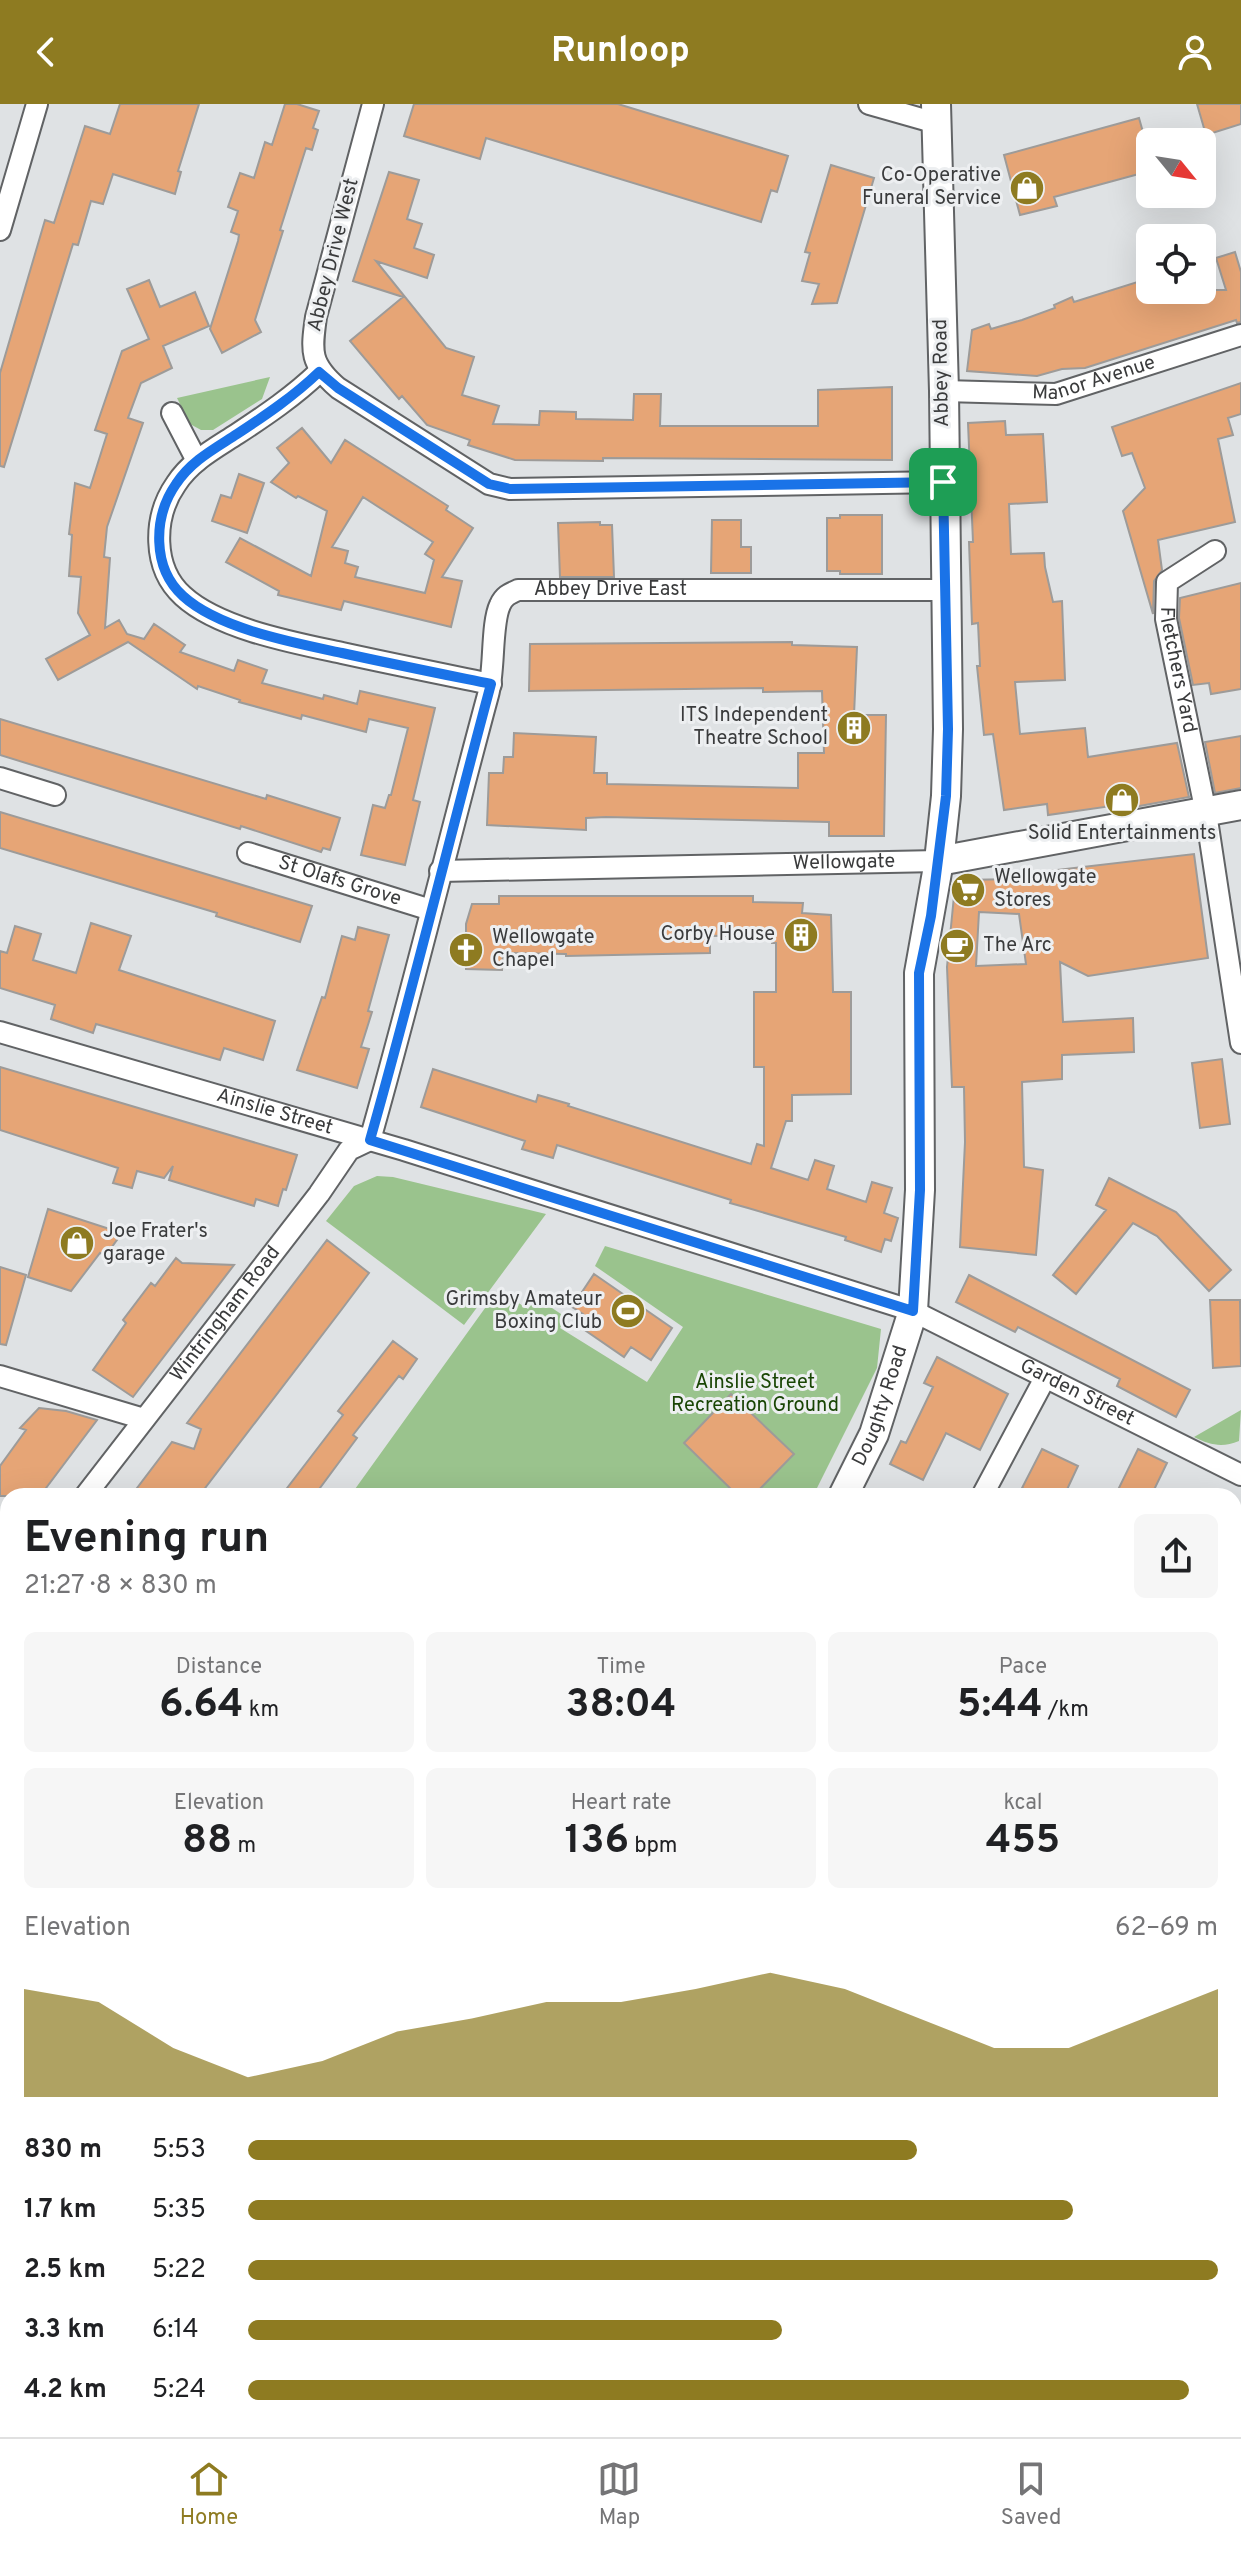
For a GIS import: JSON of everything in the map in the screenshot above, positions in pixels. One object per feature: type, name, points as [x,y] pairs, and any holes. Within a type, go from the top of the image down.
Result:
[{"type":"street","points":[[0,230],[37,104]]},
{"type":"street","name":"Abbey Drive West","points":[[319,372],[312,341],[316,317],[373,104]]},
{"type":"street","points":[[869,104],[936,114]]},
{"type":"street","name":"Abbey Road","points":[[913,1311],[920,1190],[919,973],[939,861],[946,796],[948,729],[944,391],[936,114]]},
{"type":"street","name":"Manor Avenue","points":[[944,391],[1056,394],[1241,335]]},
{"type":"street","points":[[491,684],[283,640],[246,628],[195,605],[182,595],[163,566],[159,533],[174,487],[197,461],[296,395],[319,372],[338,388],[489,484],[510,489],[943,482]]},
{"type":"street","points":[[172,413],[197,461]]},
{"type":"street","name":"Fletchers Yard","points":[[1206,813],[1166,619],[1167,582],[1215,551]]},
{"type":"street","name":"Abbey Drive East","points":[[370,1140],[413,990],[440,871],[491,684],[498,607],[506,596],[518,590],[945,590]]},
{"type":"street","points":[[0,778],[55,795]]},
{"type":"street","name":"Wellowgate","points":[[440,871],[939,861],[1241,805]]},
{"type":"street","points":[[1206,813],[1241,1043]]},
{"type":"street","name":"St Olafs Grove","points":[[248,853],[431,910]]},
{"type":"street","name":"Ainslie Street","points":[[0,1032],[370,1140],[913,1311]]},
{"type":"street","name":"Wintringham Road","points":[[91,1488],[319,1194],[349,1150],[370,1140]]},
{"type":"street","name":"Garden Street","points":[[913,1311],[1241,1475]]},
{"type":"street","name":"Doughty Road","points":[[847,1488],[874,1434],[913,1311]]},
{"type":"street","points":[[0,1376],[144,1419]]},
{"type":"street","points":[[986,1488],[1045,1378]]},
{"type":"green space","points":[[270,377],[262,399],[213,430],[201,430],[190,424],[177,398]]},
{"type":"green space","points":[[377,1176],[393,1177],[546,1214],[464,1325],[326,1221],[354,1186]]},
{"type":"green space","name":"Ainslie Street Recreation Ground","points":[[605,1246],[881,1329],[877,1368],[817,1488],[356,1488],[498,1290],[528,1309],[537,1298],[567,1318],[560,1328],[647,1382],[683,1327],[595,1266]]},
{"type":"green space","points":[[1241,1410],[1239,1441],[1216,1445],[1194,1437]]},
{"type":"building","points":[[120,104],[199,104],[178,171],[181,172],[175,194],[113,174],[103,204],[91,201],[78,245],[73,244],[4,467],[0,466],[0,373],[45,220],[54,223],[85,126],[110,134]]},
{"type":"building","points":[[285,104],[297,104],[319,111],[313,128],[318,130],[312,150],[306,148],[280,230],[283,231],[255,320],[261,332],[222,353],[210,329],[239,235],[231,232],[238,211],[228,207],[240,173],[254,178],[265,142],[272,145]]},
{"type":"building","points":[[414,104],[618,104],[788,156],[777,192],[771,190],[761,222],[486,138],[480,159],[404,136]]},
{"type":"building","points":[[1197,104],[1241,104],[1241,124],[1216,132],[1216,128],[1204,128]]},
{"type":"building","points":[[1139,118],[1142,128],[1136,128],[1136,175],[1054,197],[1057,206],[1020,215],[1004,155]]},
{"type":"building","points":[[831,165],[874,178],[837,303],[812,304],[819,284],[802,281],[810,253],[805,252]]},
{"type":"building","points":[[389,172],[419,180],[407,219],[422,224],[414,248],[434,255],[427,278],[376,261],[446,348],[474,357],[462,395],[499,406],[493,424],[539,425],[540,411],[576,412],[576,419],[633,420],[634,394],[661,394],[660,426],[818,426],[818,390],[892,387],[892,460],[515,460],[468,445],[470,440],[427,425],[402,396],[399,399],[350,341],[403,297],[353,281]]},
{"type":"building","points":[[1235,252],[1241,272],[1241,322],[1237,323],[1236,320],[1085,368],[1062,369],[1037,376],[967,371],[972,330],[989,324],[991,329],[1022,320],[1055,308],[1054,305],[1072,297],[1074,302],[1136,282],[1136,304],[1216,304],[1216,290],[1226,290],[1216,258]]},
{"type":"building","points":[[149,280],[160,307],[195,292],[209,326],[163,346],[172,368],[141,383],[128,418],[143,423],[107,527],[104,557],[110,558],[105,628],[119,620],[127,634],[144,639],[154,624],[185,645],[180,652],[234,671],[238,660],[267,670],[262,683],[323,699],[324,695],[357,704],[360,691],[435,708],[413,800],[420,802],[405,865],[361,855],[373,805],[385,808],[391,795],[408,728],[369,719],[366,732],[239,702],[198,686],[197,689],[128,642],[58,680],[46,659],[90,635],[78,613],[81,577],[69,576],[72,535],[69,534],[75,483],[90,488],[107,434],[95,430],[122,351],[149,339],[127,289]]},
{"type":"building","points":[[1241,383],[1241,414],[1228,418],[1233,435],[1218,439],[1235,522],[1158,540],[1162,570],[1154,581],[1153,614],[1123,511],[1145,488],[1132,453],[1122,456],[1112,427]]},
{"type":"building","points":[[1005,421],[1006,435],[1043,434],[1047,502],[1009,504],[1011,554],[1044,553],[1053,602],[1062,601],[1065,680],[1015,682],[1020,734],[1085,728],[1088,757],[1177,743],[1189,797],[1112,811],[1111,806],[1048,815],[1047,804],[1004,810],[993,734],[984,735],[977,666],[980,666],[978,623],[972,624],[969,542],[973,542],[968,423]]},
{"type":"building","points":[[302,428],[331,463],[345,440],[448,506],[446,510],[473,528],[442,577],[462,581],[451,627],[344,601],[341,610],[278,595],[279,591],[226,562],[240,538],[311,576],[327,511],[298,496],[296,498],[271,482],[289,463],[277,448]],"holes":[[[363,497],[433,542],[425,554],[434,560],[425,593],[355,577],[358,567],[345,563],[348,551],[332,547]]]},
{"type":"building","points":[[239,474],[264,483],[247,533],[212,521],[221,495],[231,498]]},
{"type":"building","points":[[840,515],[882,515],[882,574],[827,571],[827,518],[840,518]]},
{"type":"building","points":[[712,520],[741,520],[741,547],[751,547],[751,573],[711,573]]},
{"type":"building","points":[[600,522],[600,525],[612,525],[614,577],[560,577],[558,523]]},
{"type":"building","points":[[1241,583],[1241,689],[1211,694],[1209,683],[1193,685],[1179,618],[1180,598]]},
{"type":"building","points":[[792,642],[792,645],[857,647],[854,715],[886,715],[884,836],[829,836],[829,822],[606,817],[586,818],[586,830],[487,825],[489,773],[503,773],[504,757],[513,757],[514,733],[596,737],[594,773],[607,773],[607,784],[798,788],[798,753],[824,753],[822,691],[763,692],[763,688],[529,691],[530,644]]},
{"type":"building","points":[[0,719],[266,799],[267,795],[340,818],[330,850],[323,848],[321,852],[241,826],[240,829],[0,755]]},
{"type":"building","points":[[1241,736],[1241,788],[1215,793],[1205,742]]},
{"type":"building","points":[[0,812],[312,906],[300,942],[216,916],[217,913],[0,848]]},
{"type":"building","points":[[1194,854],[1208,958],[1088,976],[1060,962],[1063,1022],[1133,1018],[1134,1052],[1062,1055],[1062,1079],[1022,1082],[1024,1167],[1043,1170],[1036,1255],[960,1247],[964,1087],[952,1087],[947,967],[954,896],[963,880],[1015,879],[1014,875]],"holes":[[[979,912],[1019,914],[1026,964],[976,966]]]},
{"type":"building","points":[[499,896],[753,896],[753,902],[803,903],[802,913],[831,915],[833,992],[851,992],[851,1094],[792,1095],[792,1121],[786,1121],[771,1168],[808,1180],[815,1160],[834,1166],[827,1189],[866,1202],[872,1182],[892,1188],[884,1213],[898,1218],[891,1241],[885,1239],[881,1252],[845,1240],[846,1237],[730,1203],[731,1200],[557,1145],[553,1158],[522,1149],[525,1141],[421,1107],[433,1069],[536,1102],[538,1095],[569,1104],[751,1164],[757,1144],[764,1146],[764,1067],[754,1067],[754,992],[776,992],[776,943],[772,943],[771,935],[710,936],[710,953],[566,956],[503,953],[502,970],[466,969],[466,924],[472,904],[499,904]]},
{"type":"building","points":[[91,923],[131,936],[119,970],[275,1021],[263,1060],[224,1048],[220,1060],[96,1024],[93,1033],[51,1019],[55,1005],[0,988],[0,951],[7,953],[15,926],[41,934],[33,960],[76,973]]},
{"type":"building","points":[[358,927],[389,935],[368,1011],[372,1012],[361,1047],[369,1049],[357,1088],[297,1070],[322,997],[325,998],[342,936],[355,940]]},
{"type":"building","points":[[1222,1059],[1230,1124],[1200,1128],[1192,1063]]},
{"type":"building","points":[[0,1067],[297,1155],[286,1190],[283,1189],[278,1206],[256,1199],[254,1206],[169,1180],[173,1166],[164,1178],[137,1171],[132,1188],[113,1183],[118,1168],[0,1130]]},
{"type":"building","points":[[1109,1178],[1176,1212],[1231,1270],[1209,1291],[1157,1236],[1133,1223],[1076,1294],[1053,1275],[1106,1210],[1096,1205]]},
{"type":"building","name":"Joe Frater's garage","points":[[48,1209],[122,1233],[106,1255],[100,1253],[71,1291],[28,1277]]},
{"type":"building","points":[[327,1240],[369,1273],[205,1488],[137,1488],[172,1442],[194,1449],[201,1429],[187,1423]]},
{"type":"building","points":[[176,1258],[182,1263],[234,1265],[133,1397],[93,1370],[126,1323],[123,1320],[151,1283],[155,1286]]},
{"type":"building","points":[[0,1267],[26,1275],[6,1345],[0,1344]]},
{"type":"building","points":[[594,1274],[672,1328],[651,1360],[631,1347],[624,1357],[576,1324],[583,1314],[572,1307]]},
{"type":"building","points":[[969,1275],[1190,1390],[1176,1417],[1117,1386],[1120,1379],[1018,1327],[1015,1332],[956,1302]]},
{"type":"building","points":[[1210,1300],[1240,1300],[1241,1366],[1213,1368]]},
{"type":"building","points":[[393,1341],[417,1359],[403,1379],[399,1376],[353,1435],[357,1438],[320,1488],[287,1488],[343,1415],[338,1411]]},
{"type":"building","points":[[937,1357],[1008,1394],[980,1450],[946,1433],[923,1480],[890,1464],[901,1441],[906,1443],[933,1387],[924,1383]]},
{"type":"building","points":[[731,1394],[794,1454],[761,1488],[730,1488],[684,1443]]},
{"type":"building","points":[[39,1408],[66,1411],[97,1420],[46,1488],[0,1488],[0,1466],[26,1430],[20,1428]]},
{"type":"building","points":[[1042,1449],[1078,1466],[1068,1488],[1022,1488]]},
{"type":"building","points":[[1138,1449],[1167,1463],[1155,1488],[1119,1488]]},
{"type":"place","name":"Co-Operative Funeral Service","points":[[1027,188]]},
{"type":"place","name":"ITS Independent Theatre School","points":[[854,728]]},
{"type":"place","name":"Solid Entertainments","points":[[1122,800]]},
{"type":"place","name":"Wellowgate Stores","points":[[968,890]]},
{"type":"place","name":"Corby House","points":[[801,935]]},
{"type":"place","name":"The Arc","points":[[957,946]]},
{"type":"place","name":"Wellowgate Chapel","points":[[466,950]]},
{"type":"place","name":"Joe Frater's garage","points":[[77,1243]]},
{"type":"place","name":"Grimsby Amateur Boxing Club","points":[[628,1311]]},
{"type":"route","points":[[319,372],[338,388],[489,484],[510,489],[943,482],[948,729],[946,796],[931,916],[919,973],[920,1190],[913,1311],[370,1140],[412,993],[440,871],[491,684],[283,640],[246,628],[195,605],[171,582],[159,550],[159,533],[168,500],[188,468],[296,395],[319,372]]}]
